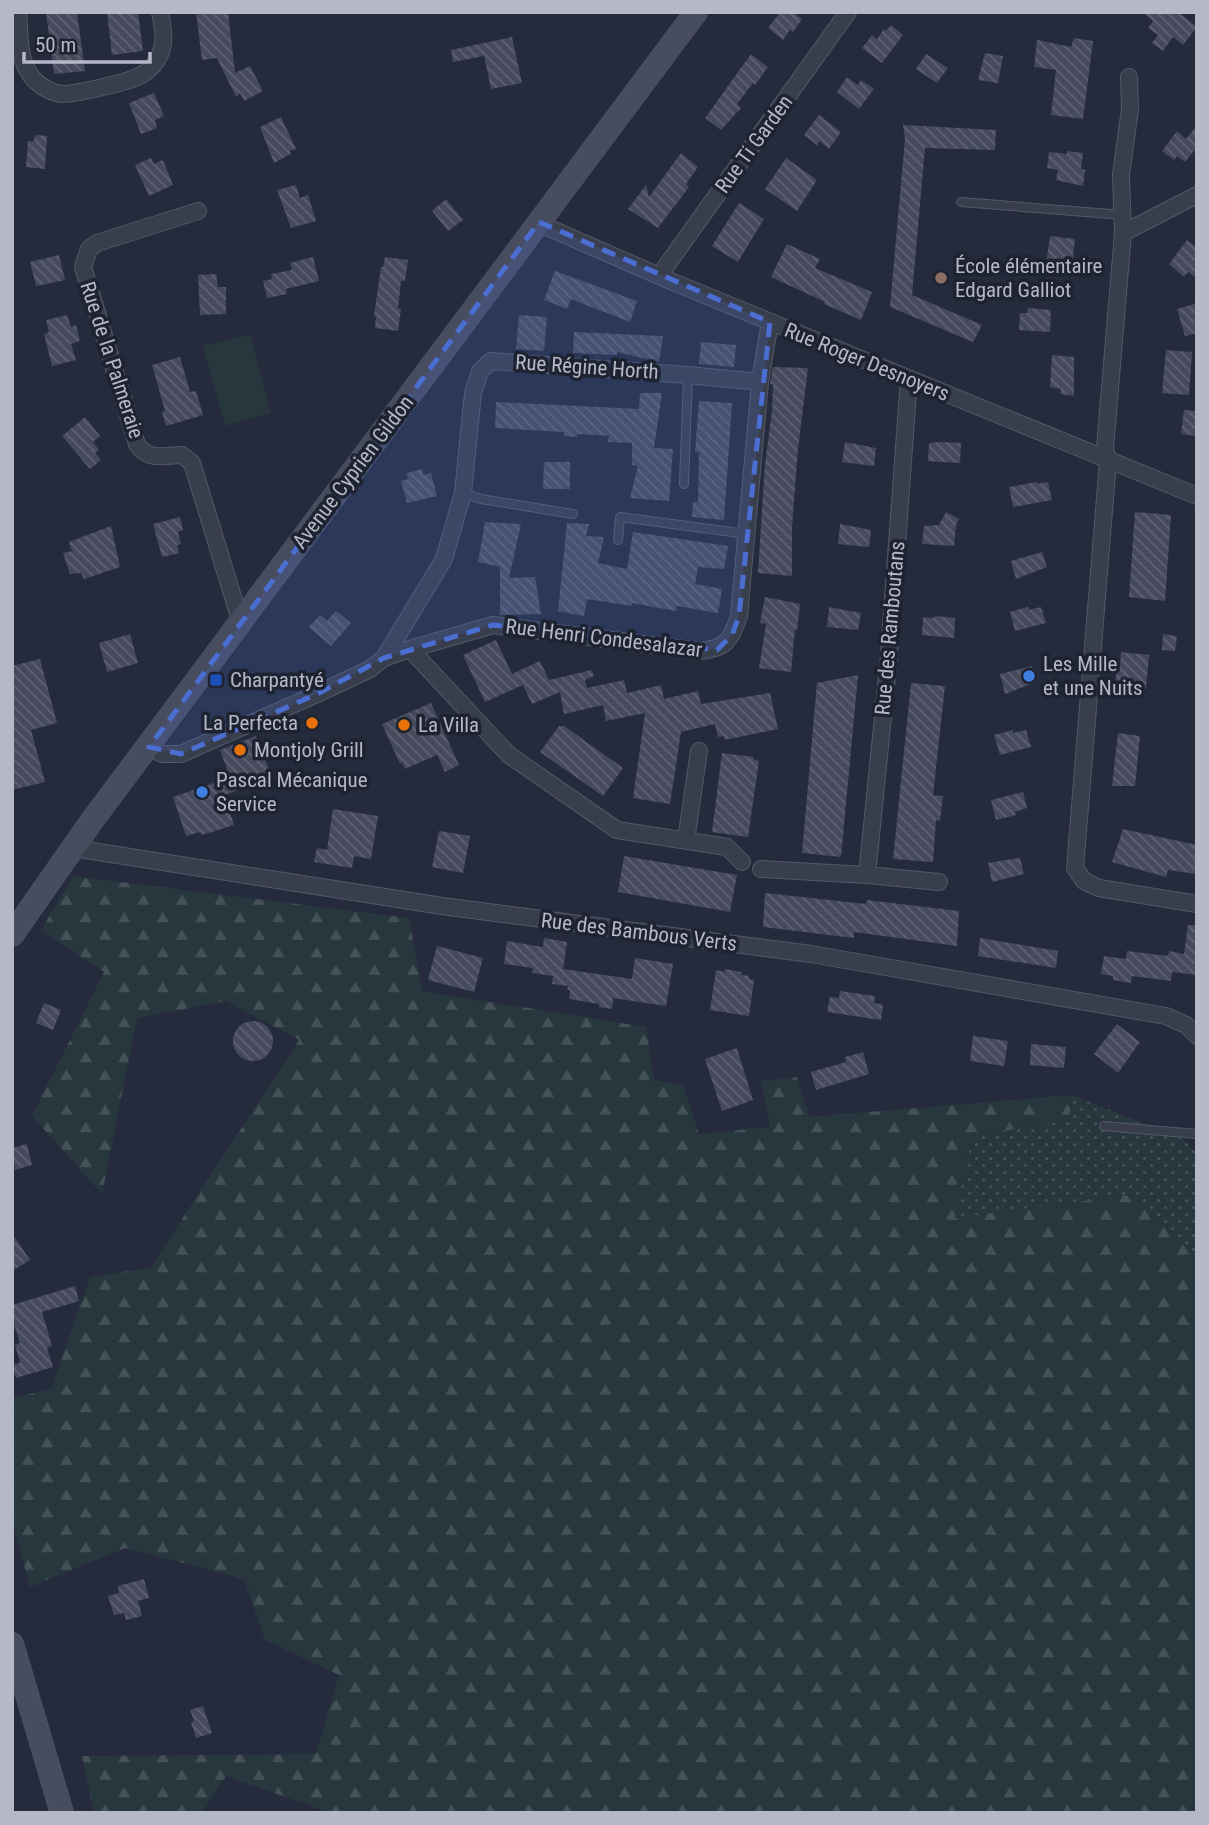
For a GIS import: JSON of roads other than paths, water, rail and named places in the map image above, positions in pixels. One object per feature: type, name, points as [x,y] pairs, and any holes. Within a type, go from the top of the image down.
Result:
[{"type":"street","points":[[18,12],[26,68],[37,83],[63,94],[136,78],[151,68],[161,53],[164,40],[160,12]]},
{"type":"street","name":"Avenue Cyprien Gildon","points":[[12,935],[73,848],[696,12]]},
{"type":"street","name":"Rue Ti Garden","points":[[659,276],[848,12]]},
{"type":"street","points":[[1129,77],[1129,109],[1121,175],[1123,233],[1105,449],[1108,461],[1075,868],[1084,881],[1099,888],[1197,904]]},
{"type":"street","points":[[1123,233],[1197,195]]},
{"type":"street","name":"Rue de la Palmeraie","points":[[198,211],[97,243],[89,249],[83,267],[137,444],[149,455],[182,455],[192,464],[241,623]]},
{"type":"street","name":"Rue Roger Desnoyers","points":[[539,222],[769,322],[1197,496]]},
{"type":"street","name":"Rue Henri Condesalazar","points":[[410,649],[494,625],[699,651],[716,650],[732,635],[739,616],[760,382],[769,322]]},
{"type":"street","name":"Rue Régine Horth","points":[[149,747],[162,754],[181,754],[317,694],[370,669],[384,659],[444,559],[463,494],[473,393],[480,371],[491,361],[688,374],[760,382]]},
{"type":"street","name":"Rue des Ramboutans","points":[[867,876],[888,667],[909,379]]},
{"type":"street","points":[[384,659],[410,649],[509,755],[617,830],[727,847],[742,862]]},
{"type":"street","points":[[686,840],[699,751]]},
{"type":"street","name":"Rue des Bambous Verts","points":[[73,848],[442,906],[823,956],[1166,1016],[1186,1024],[1197,1036]]},
{"type":"street","points":[[761,869],[939,882]]},
{"type":"street","points":[[12,1644],[62,1813]]},
{"type":"lane","points":[[961,202],[1124,215]]},
{"type":"lane","points":[[684,484],[688,374]]},
{"type":"lane","points":[[463,494],[573,514]]},
{"type":"lane","points":[[618,540],[620,517],[747,534]]},
{"type":"lane","points":[[1104,1126],[1197,1134]]},
{"type":"place","name":"École élémentaire Edgard Galliot","points":[[941,278]]},
{"type":"place","name":"Les Mille et une Nuits","points":[[1029,676]]},
{"type":"place","name":"Charpantyé","points":[[216,680]]},
{"type":"place","name":"La Perfecta","points":[[312,723]]},
{"type":"place","name":"La Villa","points":[[404,725]]},
{"type":"place","name":"Montjoly Grill","points":[[240,750]]},
{"type":"place","name":"Pascal Mécanique Service","points":[[202,792]]}]
